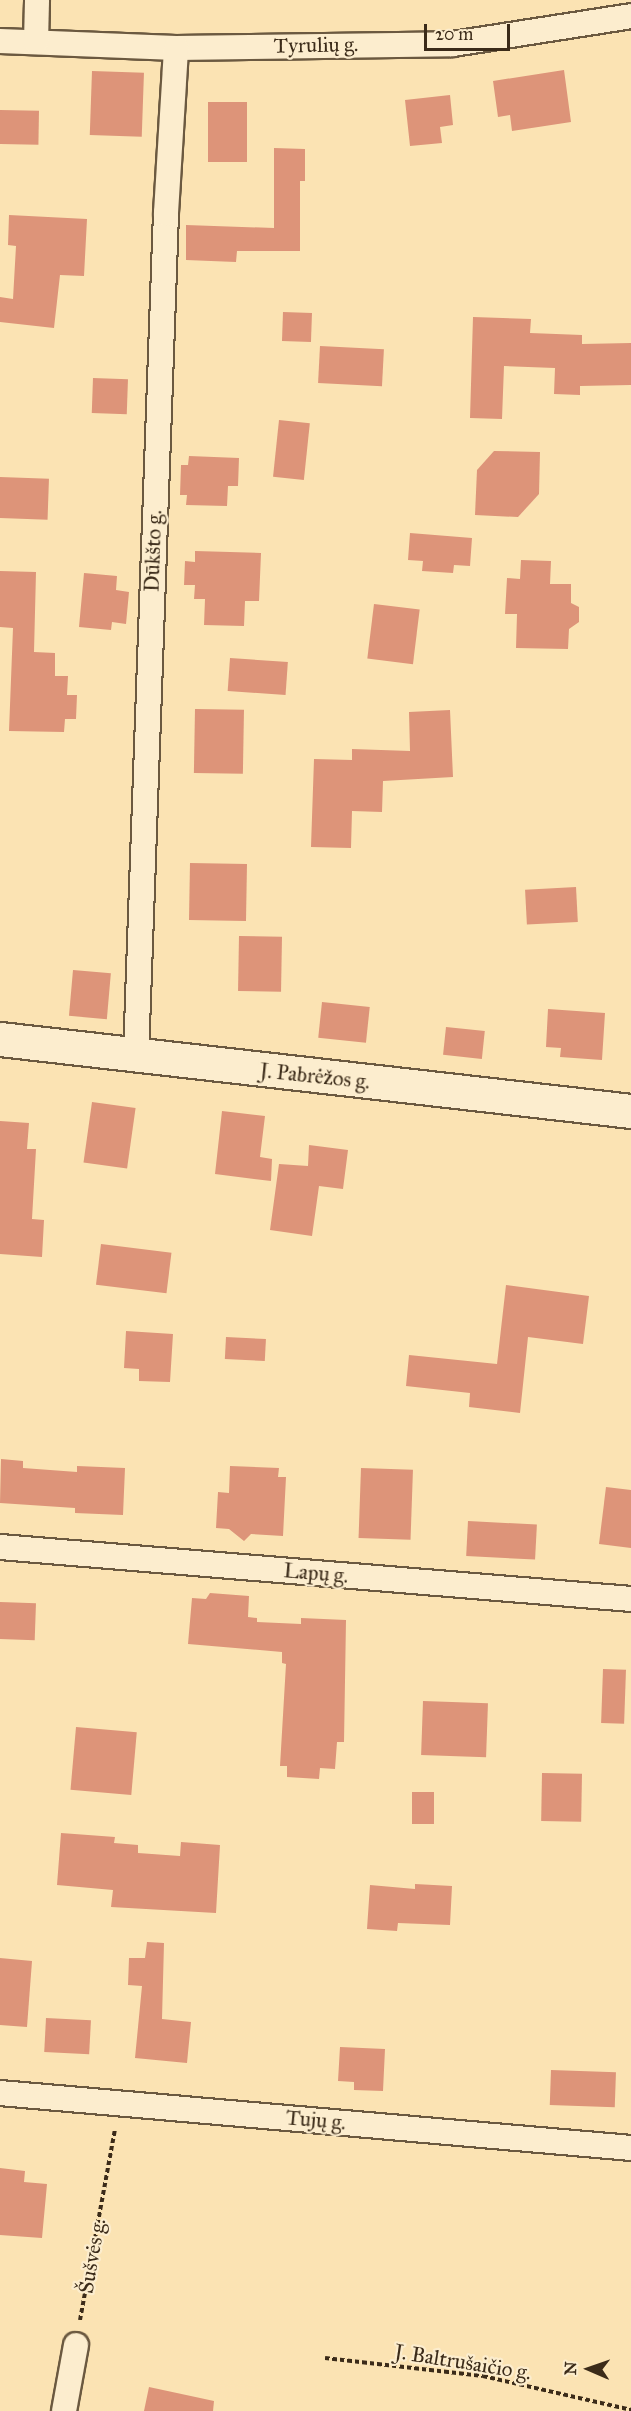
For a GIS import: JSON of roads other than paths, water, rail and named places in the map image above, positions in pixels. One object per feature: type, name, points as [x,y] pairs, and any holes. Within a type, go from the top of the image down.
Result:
[{"type":"street","points":[[36,42],[37,0]]},
{"type":"street","name":"Tyrulių g.","points":[[0,40],[176,48],[453,44],[631,16]]},
{"type":"street","name":"Dūkšto g.","points":[[136,1055],[166,213],[176,48]]},
{"type":"street","name":"J. Pabrėžos g.","points":[[0,1039],[631,1112]]},
{"type":"street","name":"Lapų g.","points":[[0,1547],[631,1599]]},
{"type":"street","name":"Tujų g.","points":[[0,2092],[631,2148]]},
{"type":"street","points":[[64,2411],[75,2345]]}]
